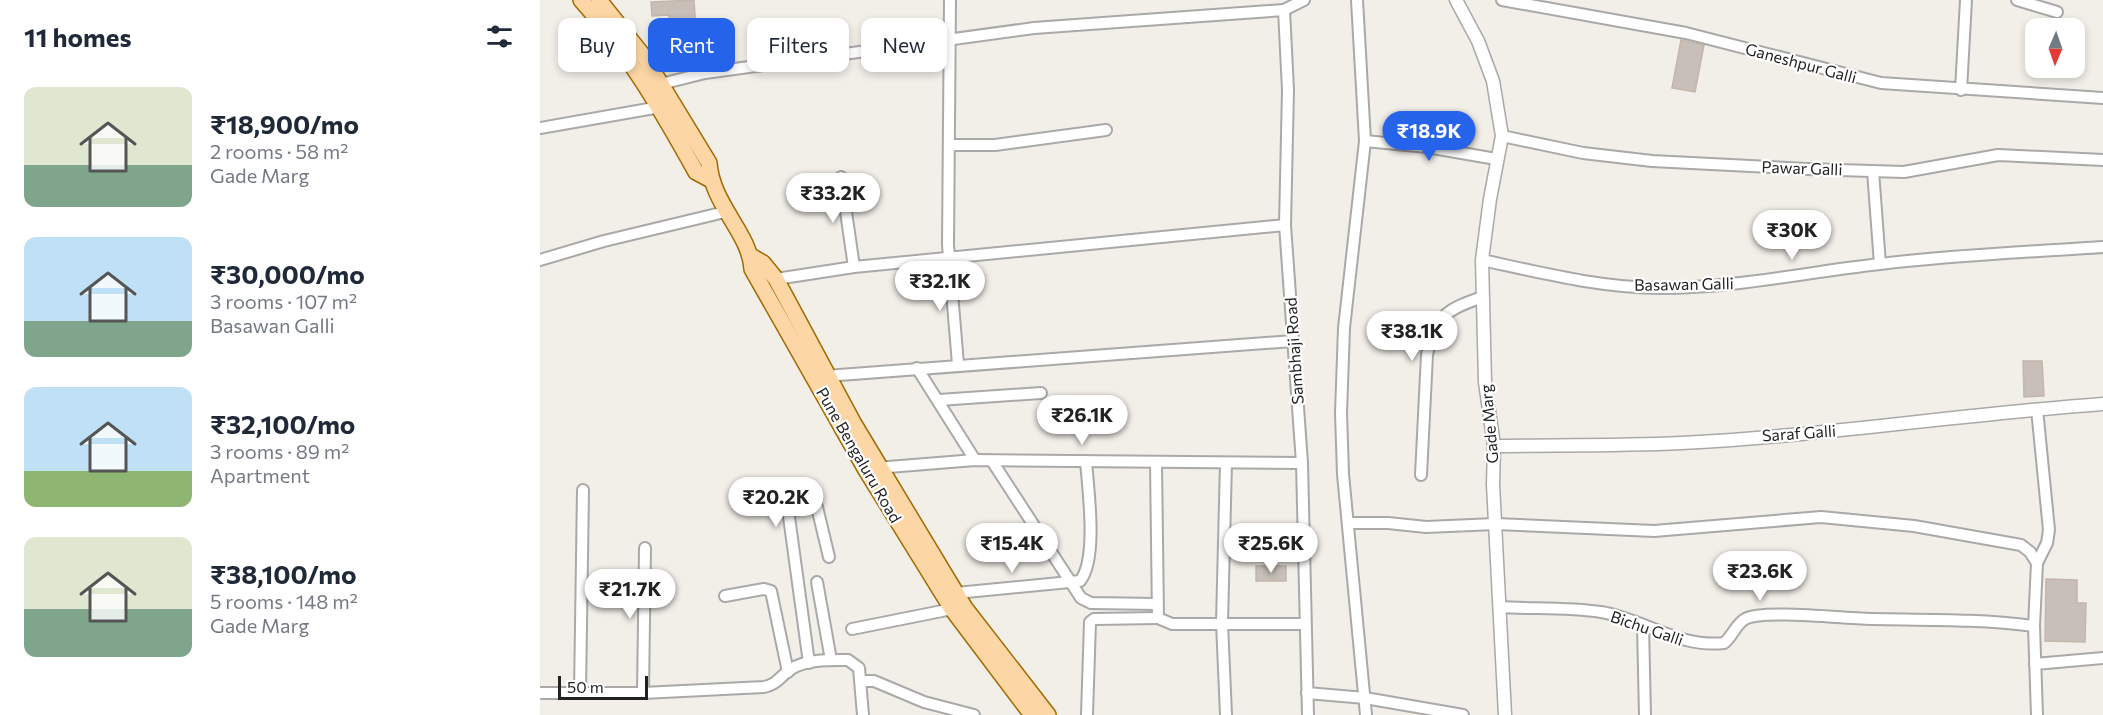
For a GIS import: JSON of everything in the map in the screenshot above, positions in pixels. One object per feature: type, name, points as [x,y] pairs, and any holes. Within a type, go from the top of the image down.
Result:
[{"type":"main road","name":"Pune Bengaluru Road","points":[[581,0],[604,25],[660,107],[696,172],[711,180]]},
{"type":"main road","name":"Pune Bengaluru Road","points":[[599,0],[631,39],[710,163],[711,180],[725,212],[751,256],[752,269],[872,469],[952,609],[1032,715]]},
{"type":"main road","points":[[751,256],[763,263],[776,279],[872,469],[956,593],[1048,715]]},
{"type":"street","points":[[950,0],[948,245],[958,364]]},
{"type":"street","points":[[661,84],[705,74],[1034,28],[1284,10],[1304,0]]},
{"type":"street","points":[[1357,0],[1365,141],[1343,339],[1341,413],[1366,715]]},
{"type":"street","name":"Gade Marg","points":[[1456,0],[1478,41],[1493,81],[1502,136],[1496,159],[1482,260],[1485,382],[1494,446],[1495,524],[1505,715]]},
{"type":"street","points":[[1961,90],[1966,0]]},
{"type":"street","points":[[2017,0],[2057,12]]},
{"type":"street","name":"Ganeshpur Galli","points":[[1509,1],[1686,33],[1881,83],[2103,98]]},
{"type":"street","name":"Sambhaji Road","points":[[1284,10],[1288,90],[1285,225],[1302,463],[1304,624],[1308,715]]},
{"type":"street","points":[[540,128],[660,107]]},
{"type":"street","points":[[949,145],[1039,140],[1106,130]]},
{"type":"street","name":"Pawar Galli","points":[[1502,136],[1583,153],[1652,161],[1873,171],[1930,170],[1998,155],[2103,160]]},
{"type":"street","points":[[1365,141],[1427,147],[1496,159]]},
{"type":"street","points":[[1873,171],[1880,264]]},
{"type":"street","points":[[841,177],[854,267]]},
{"type":"street","points":[[540,260],[604,241],[725,212]]},
{"type":"street","points":[[776,279],[854,267],[1285,225]]},
{"type":"street","name":"Basawan Galli","points":[[1482,260],[1593,283],[1662,288],[1734,285],[1880,264],[1974,254],[2103,247]]},
{"type":"street","points":[[1421,475],[1427,355],[1431,336],[1442,316],[1456,306],[1484,297]]},
{"type":"street","points":[[826,376],[958,364],[1293,341]]},
{"type":"street","points":[[917,368],[975,460]]},
{"type":"street","points":[[939,400],[1041,393]]},
{"type":"street","name":"Saraf Galli","points":[[1494,446],[1682,443],[1876,427],[2103,404]]},
{"type":"street","points":[[2037,409],[2049,530],[2048,543],[2037,563],[2034,626],[2037,715]]},
{"type":"street","points":[[872,469],[975,460],[1302,463]]},
{"type":"street","points":[[992,461],[1085,601],[1158,604]]},
{"type":"street","points":[[956,593],[1080,581],[1087,567],[1089,527],[1086,461]]},
{"type":"street","points":[[1156,462],[1158,618]]},
{"type":"street","points":[[1226,463],[1222,623],[1226,715]]},
{"type":"street","points":[[580,693],[583,490]]},
{"type":"street","points":[[809,663],[789,517],[791,510],[809,506],[817,507],[829,557]]},
{"type":"street","points":[[1349,523],[1388,523],[1426,527],[1495,524],[1654,531],[1821,517],[1996,539],[2027,548],[2037,563]]},
{"type":"street","points":[[643,693],[645,548]]},
{"type":"street","points":[[818,582],[831,660]]},
{"type":"street","points":[[725,596],[764,589],[771,591],[788,672]]},
{"type":"street","name":"Bichu Galli","points":[[1500,607],[1600,612],[1626,618],[1673,638],[1712,644],[1724,643],[1744,619],[1752,617],[1801,615],[1873,619],[1977,619],[2034,626]]},
{"type":"street","points":[[852,629],[952,609]]},
{"type":"street","points":[[1087,715],[1089,710],[1090,622],[1094,619],[1158,618],[1172,624],[1304,624]]},
{"type":"street","points":[[1643,626],[1645,715]]},
{"type":"street","points":[[2035,664],[2103,658]]},
{"type":"street","points":[[540,693],[643,693],[764,687],[775,685],[788,672],[809,663],[831,660],[853,662],[859,668],[862,681],[863,715]]},
{"type":"street","points":[[862,681],[884,684],[940,710],[974,715]]},
{"type":"street","points":[[1307,693],[1365,698],[1463,715]]},
{"type":"building","points":[[694,0],[695,18],[652,16],[651,2]]},
{"type":"building","points":[[1681,40],[1704,45],[1695,92],[1672,88]]},
{"type":"building","points":[[2023,361],[2042,361],[2044,396],[2024,397]]},
{"type":"building","points":[[1256,566],[1286,566],[1286,581],[1256,581]]},
{"type":"building","points":[[2046,579],[2077,580],[2077,603],[2086,603],[2085,642],[2045,641]]}]
